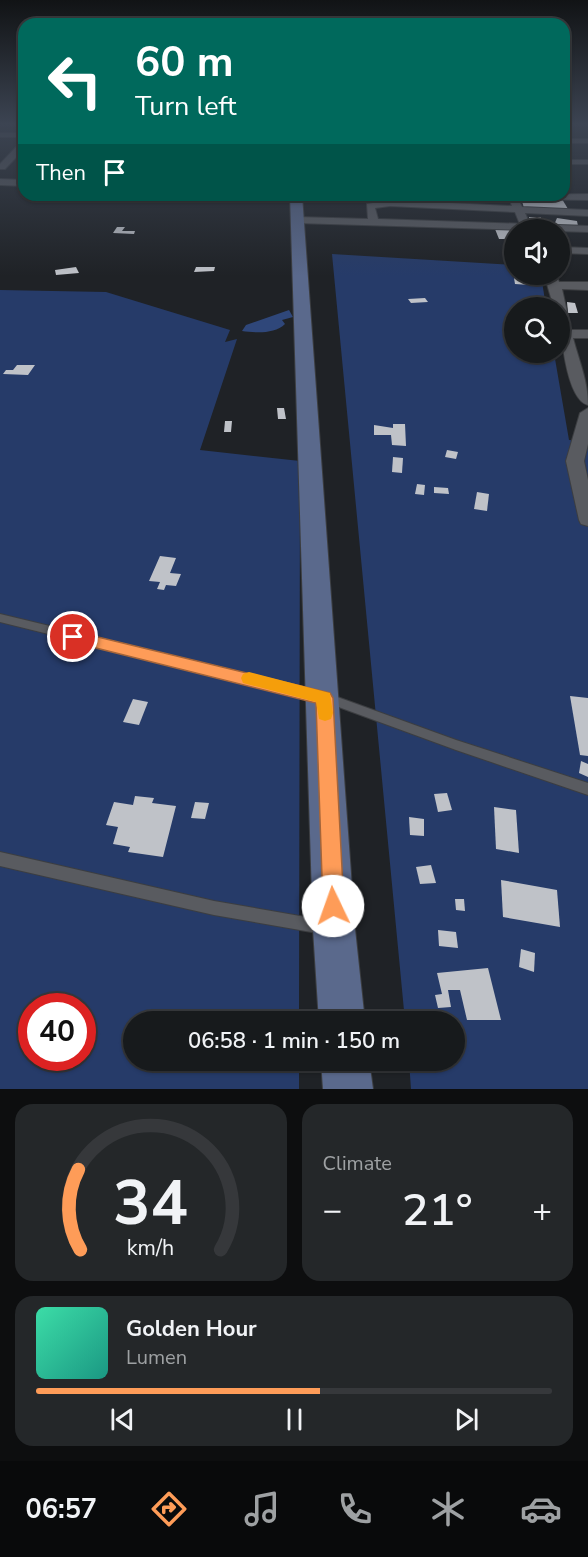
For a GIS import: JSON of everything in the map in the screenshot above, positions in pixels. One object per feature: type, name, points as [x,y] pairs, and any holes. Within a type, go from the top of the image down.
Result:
[{"type":"street","points":[[0,182],[18,183]]},
{"type":"street","points":[[570,197],[588,197]]},
{"type":"street","points":[[273,201],[374,223],[504,227]]},
{"type":"street","points":[[515,201],[523,219]]},
{"type":"street","points":[[374,223],[370,206],[382,204],[588,213]]},
{"type":"street","points":[[297,205],[324,698],[334,929],[341,1011]]},
{"type":"street","points":[[570,229],[588,229]]},
{"type":"street","points":[[570,250],[588,251]]},
{"type":"street","points":[[570,283],[588,286]]},
{"type":"street","points":[[570,334],[588,334]]},
{"type":"street","points":[[570,343],[580,367],[588,400]]},
{"type":"street","points":[[588,412],[575,461],[588,520]]},
{"type":"street","points":[[346,1071],[348,1089]]},
{"type":"lane","points":[[0,618],[324,698],[588,789]]},
{"type":"lane","points":[[0,859],[214,908],[334,929]]},
{"type":"shaded area","points":[[332,254],[504,264],[504,285],[543,285],[544,297],[504,297],[504,363],[556,363],[569,440],[588,441],[588,1089],[411,1089],[410,1071],[465,1071],[465,1011],[404,1011]]},
{"type":"shaded area","points":[[0,290],[106,292],[230,330],[225,342],[237,339],[200,450],[300,461],[299,1011],[123,1011],[123,1071],[299,1071],[299,1089],[0,1089]]},
{"type":"shaded area","points":[[289,310],[293,317],[282,320],[285,324],[276,330],[242,331],[246,325]]},
{"type":"building","points":[[522,201],[563,201],[568,209],[524,208]]},
{"type":"building","points":[[529,217],[541,217],[541,219],[529,219]]},
{"type":"building","points":[[570,220],[577,221],[578,226],[570,226]]},
{"type":"building","points":[[117,227],[125,227],[122,231],[135,231],[134,234],[113,233]]},
{"type":"building","points":[[495,229],[504,229],[504,239],[499,239]]},
{"type":"building","points":[[76,267],[79,273],[56,275],[55,270]]},
{"type":"building","points":[[196,267],[215,267],[214,271],[194,272]]},
{"type":"building","points":[[425,298],[428,302],[411,303],[408,299]]},
{"type":"building","points":[[570,302],[575,303],[578,313],[570,313]]},
{"type":"building","points":[[17,365],[35,365],[28,375],[3,374],[6,370],[13,370]]},
{"type":"building","points":[[277,408],[284,408],[286,419],[278,419]]},
{"type":"building","points":[[225,421],[232,421],[231,432],[224,432]]},
{"type":"building","points":[[393,424],[405,424],[406,446],[392,445],[391,435],[374,435],[374,425],[393,428]]},
{"type":"building","points":[[447,450],[458,452],[456,459],[445,457]]},
{"type":"building","points":[[393,457],[403,458],[402,473],[392,472]]},
{"type":"building","points":[[417,484],[425,485],[424,495],[415,494]]},
{"type":"building","points":[[434,487],[448,488],[449,494],[434,493]]},
{"type":"building","points":[[477,492],[489,494],[487,511],[474,509]]},
{"type":"building","points":[[160,556],[176,558],[170,573],[181,574],[176,586],[166,585],[164,590],[157,589],[160,582],[149,581]]},
{"type":"building","points":[[570,696],[588,698],[588,756],[580,755]]},
{"type":"building","points":[[133,699],[148,702],[139,725],[123,722]]},
{"type":"building","points":[[581,761],[588,764],[588,777],[579,773]]},
{"type":"building","points":[[447,793],[452,810],[438,812],[434,794]]},
{"type":"building","points":[[135,796],[154,798],[152,803],[176,806],[163,857],[128,852],[130,847],[113,844],[118,827],[106,825],[114,802],[133,805]]},
{"type":"building","points":[[195,802],[209,803],[205,819],[191,818]]},
{"type":"building","points":[[494,807],[516,810],[519,853],[496,849]]},
{"type":"building","points":[[409,817],[424,819],[424,836],[410,835]]},
{"type":"building","points":[[431,865],[436,883],[420,884],[416,867]]},
{"type":"building","points":[[501,880],[557,890],[560,927],[503,917]]},
{"type":"building","points":[[455,899],[464,899],[465,911],[456,910]]},
{"type":"building","points":[[438,930],[456,932],[458,948],[439,946]]},
{"type":"building","points":[[521,949],[535,953],[534,972],[519,967]]},
{"type":"building","points":[[488,968],[501,1020],[467,1020],[460,990],[448,990],[451,1007],[438,1008],[435,995],[442,994],[437,973]]},
{"type":"slow traffic","points":[[249,678],[324,698],[325,713]]},
{"type":"route","points":[[73,637],[206,667],[324,698],[333,906]]}]
